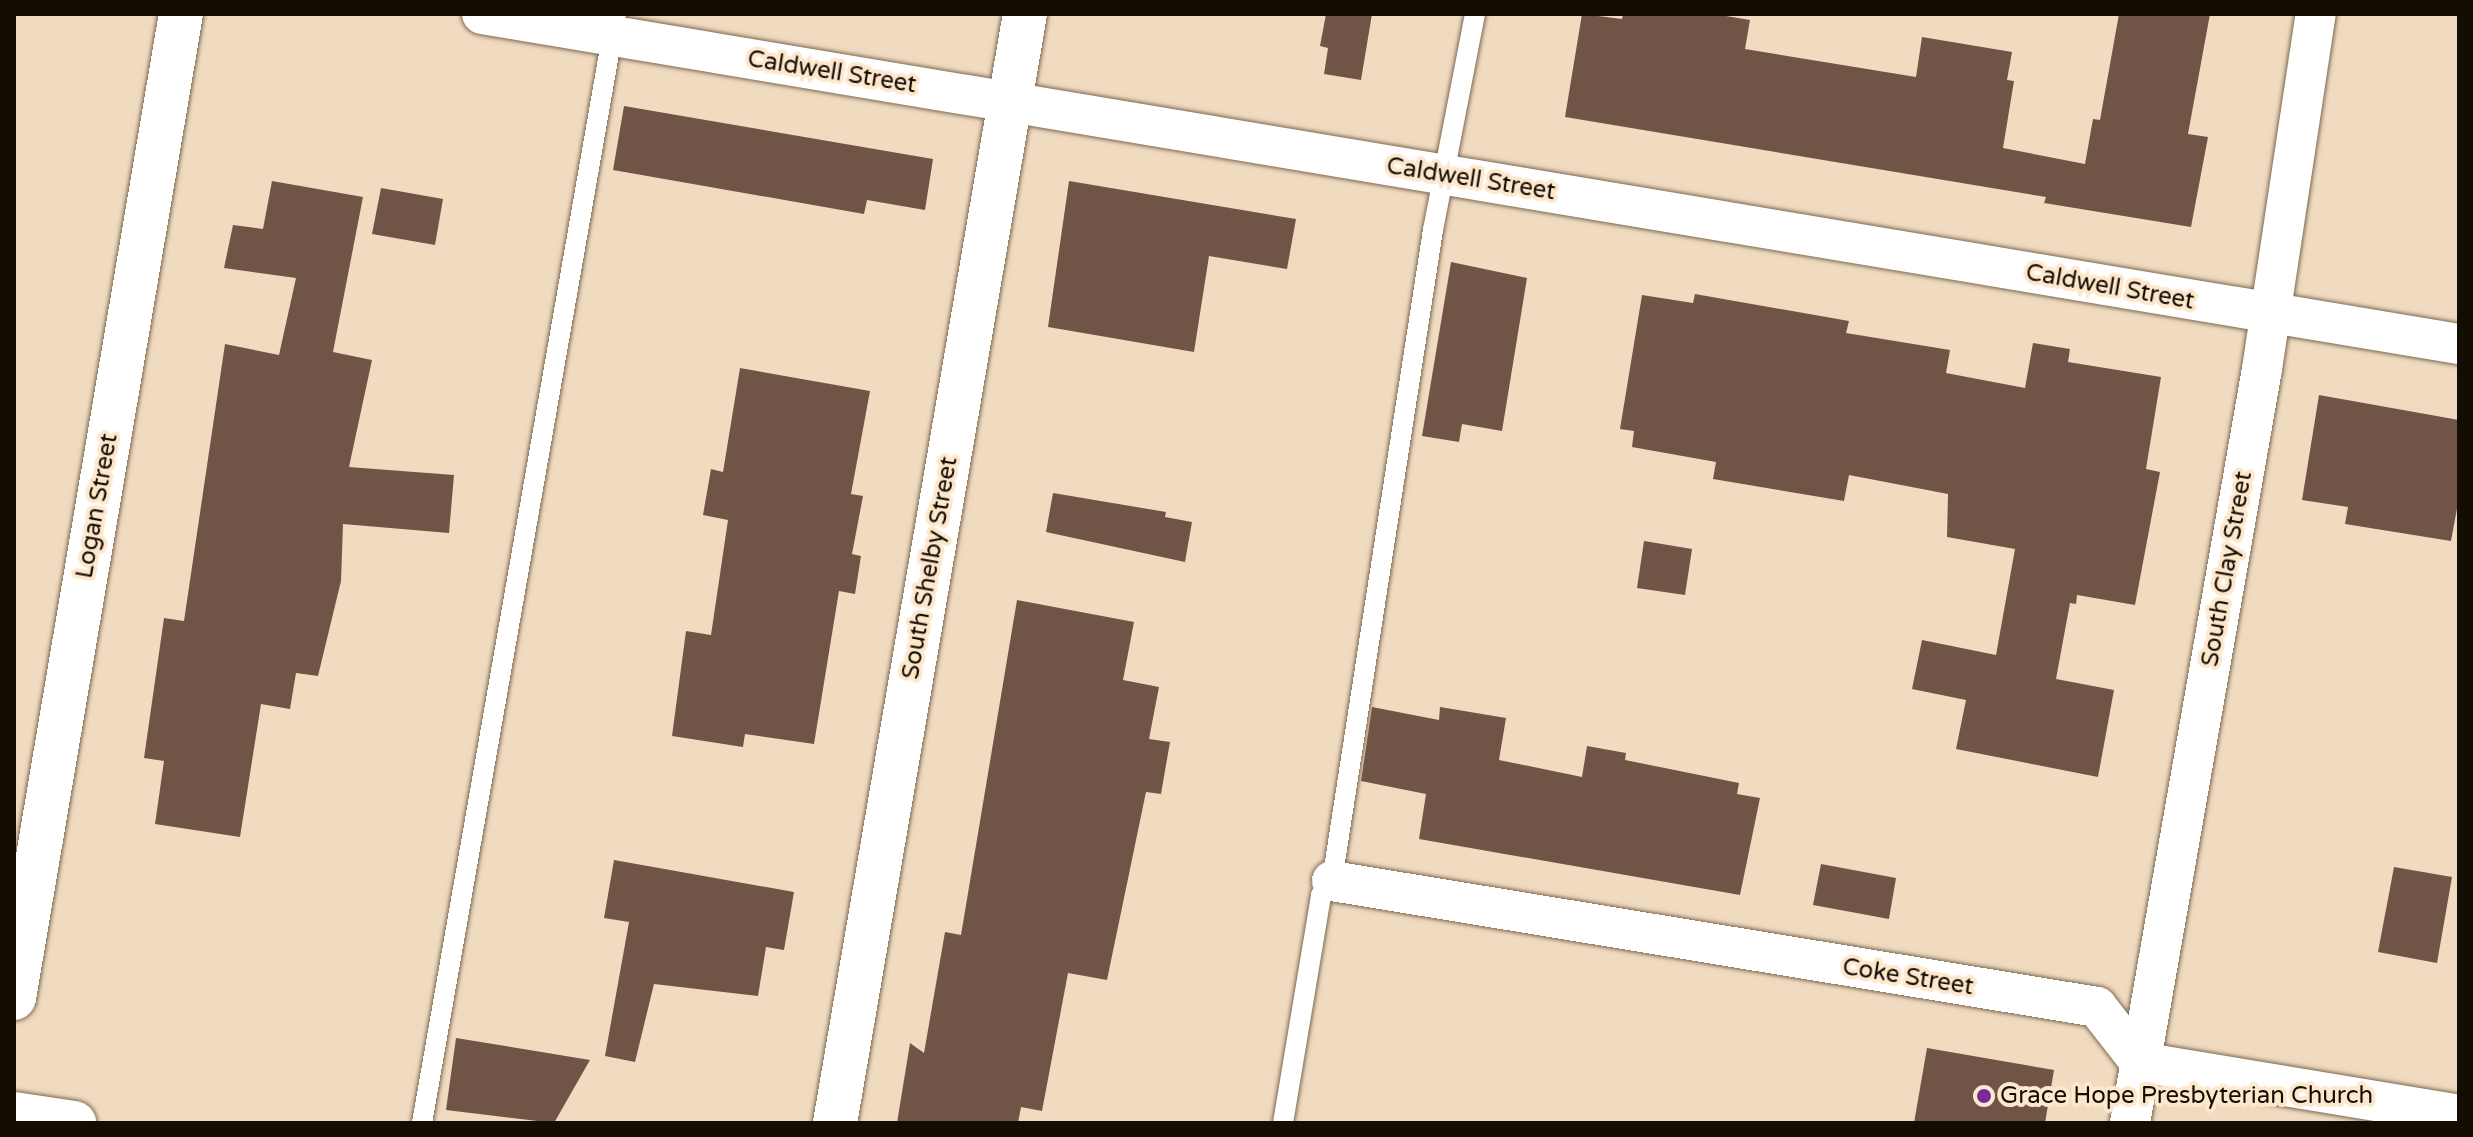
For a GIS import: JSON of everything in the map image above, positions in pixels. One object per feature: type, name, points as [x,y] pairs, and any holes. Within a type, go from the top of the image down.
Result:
[{"type":"main road","name":"Logan Street","points":[[14,998],[181,14]]},
{"type":"main road","name":"South Shelby Street","points":[[835,1123],[1025,14]]},
{"type":"main road","points":[[14,1114],[74,1123]]},
{"type":"street","name":"Caldwell Street","points":[[482,14],[614,25],[1009,102],[2459,344]]},
{"type":"street","name":"South Clay Street","points":[[2130,1123],[2271,314],[2316,14]]},
{"type":"street","name":"Coke Street","points":[[1332,881],[2097,1007],[2140,1062]]},
{"type":"street","points":[[2140,1062],[2459,1115]]},
{"type":"lane","points":[[1283,1123],[1321,895],[1332,881],[1433,230],[1475,14]]},
{"type":"lane","points":[[422,1123],[614,25]]},
{"type":"building","points":[[1326,14],[1372,14],[1361,80],[1324,74],[1328,48],[1320,46]]},
{"type":"building","points":[[1582,14],[1622,19],[1623,14],[1714,14],[1750,20],[1745,49],[1916,77],[1922,37],[2012,52],[2007,80],[2014,81],[2003,148],[2085,164],[2093,119],[2100,120],[2119,14],[2210,14],[2188,134],[2208,137],[2191,227],[2044,203],[2046,197],[1565,117]]},
{"type":"building","points":[[624,106],[933,159],[925,210],[867,200],[864,214],[613,170]]},
{"type":"building","points":[[272,181],[363,197],[333,352],[372,360],[349,467],[454,475],[449,533],[343,524],[341,581],[318,676],[296,673],[290,709],[261,704],[240,837],[155,824],[164,761],[144,758],[164,618],[184,621],[225,344],[279,355],[296,278],[224,268],[233,225],[263,229]]},
{"type":"building","points":[[1069,181],[1296,219],[1287,269],[1209,256],[1194,352],[1048,327]]},
{"type":"building","points":[[381,188],[443,199],[435,245],[372,234]]},
{"type":"building","points":[[1451,262],[1527,278],[1502,431],[1462,424],[1459,442],[1422,436]]},
{"type":"building","points":[[1695,294],[1849,321],[1846,333],[1950,350],[1946,373],[2025,388],[2033,343],[2070,349],[2068,362],[2161,377],[2146,469],[2160,472],[2135,605],[2077,595],[2076,604],[2070,603],[2056,679],[2114,690],[2098,777],[1956,749],[1966,700],[1912,689],[1922,640],[1996,655],[2015,549],[1947,537],[1948,494],[1849,475],[1844,501],[1713,479],[1716,462],[1632,447],[1634,431],[1620,429],[1642,295],[1693,303]]},
{"type":"building","points":[[740,368],[870,391],[851,494],[863,496],[852,554],[861,556],[855,594],[839,591],[814,744],[745,734],[743,747],[672,736],[686,631],[711,635],[728,520],[703,515],[711,469],[723,472]]},
{"type":"building","points":[[2319,395],[2459,420],[2459,498],[2451,541],[2345,524],[2348,507],[2302,500]]},
{"type":"building","points":[[1053,493],[1166,512],[1165,517],[1192,522],[1185,562],[1046,532]]},
{"type":"building","points":[[1644,541],[1692,549],[1685,595],[1637,588]]},
{"type":"building","points":[[1017,600],[1134,622],[1123,680],[1159,687],[1149,739],[1170,742],[1161,794],[1146,792],[1107,980],[1068,973],[1042,1111],[1021,1107],[1018,1123],[897,1123],[910,1043],[924,1053],[945,932],[961,935]]},
{"type":"building","points":[[1372,707],[1439,720],[1440,707],[1506,718],[1499,760],[1582,777],[1587,746],[1626,753],[1625,760],[1739,783],[1737,794],[1760,798],[1740,895],[1419,839],[1426,794],[1361,781]]},
{"type":"building","points":[[614,860],[794,892],[784,950],[766,947],[758,996],[654,984],[635,1062],[605,1056],[629,922],[604,918]]},
{"type":"building","points":[[1821,864],[1896,878],[1889,919],[1813,905]]},
{"type":"building","points":[[2394,867],[2452,877],[2437,963],[2378,952]]},
{"type":"building","points":[[456,1038],[590,1060],[554,1123],[446,1110]]},
{"type":"building","name":"Grace Hope Presbyterian Church","points":[[1927,1048],[2054,1070],[2045,1123],[1914,1123]]},
{"type":"place","name":"Grace Hope Presbyterian Church","points":[[1984,1096]]}]
